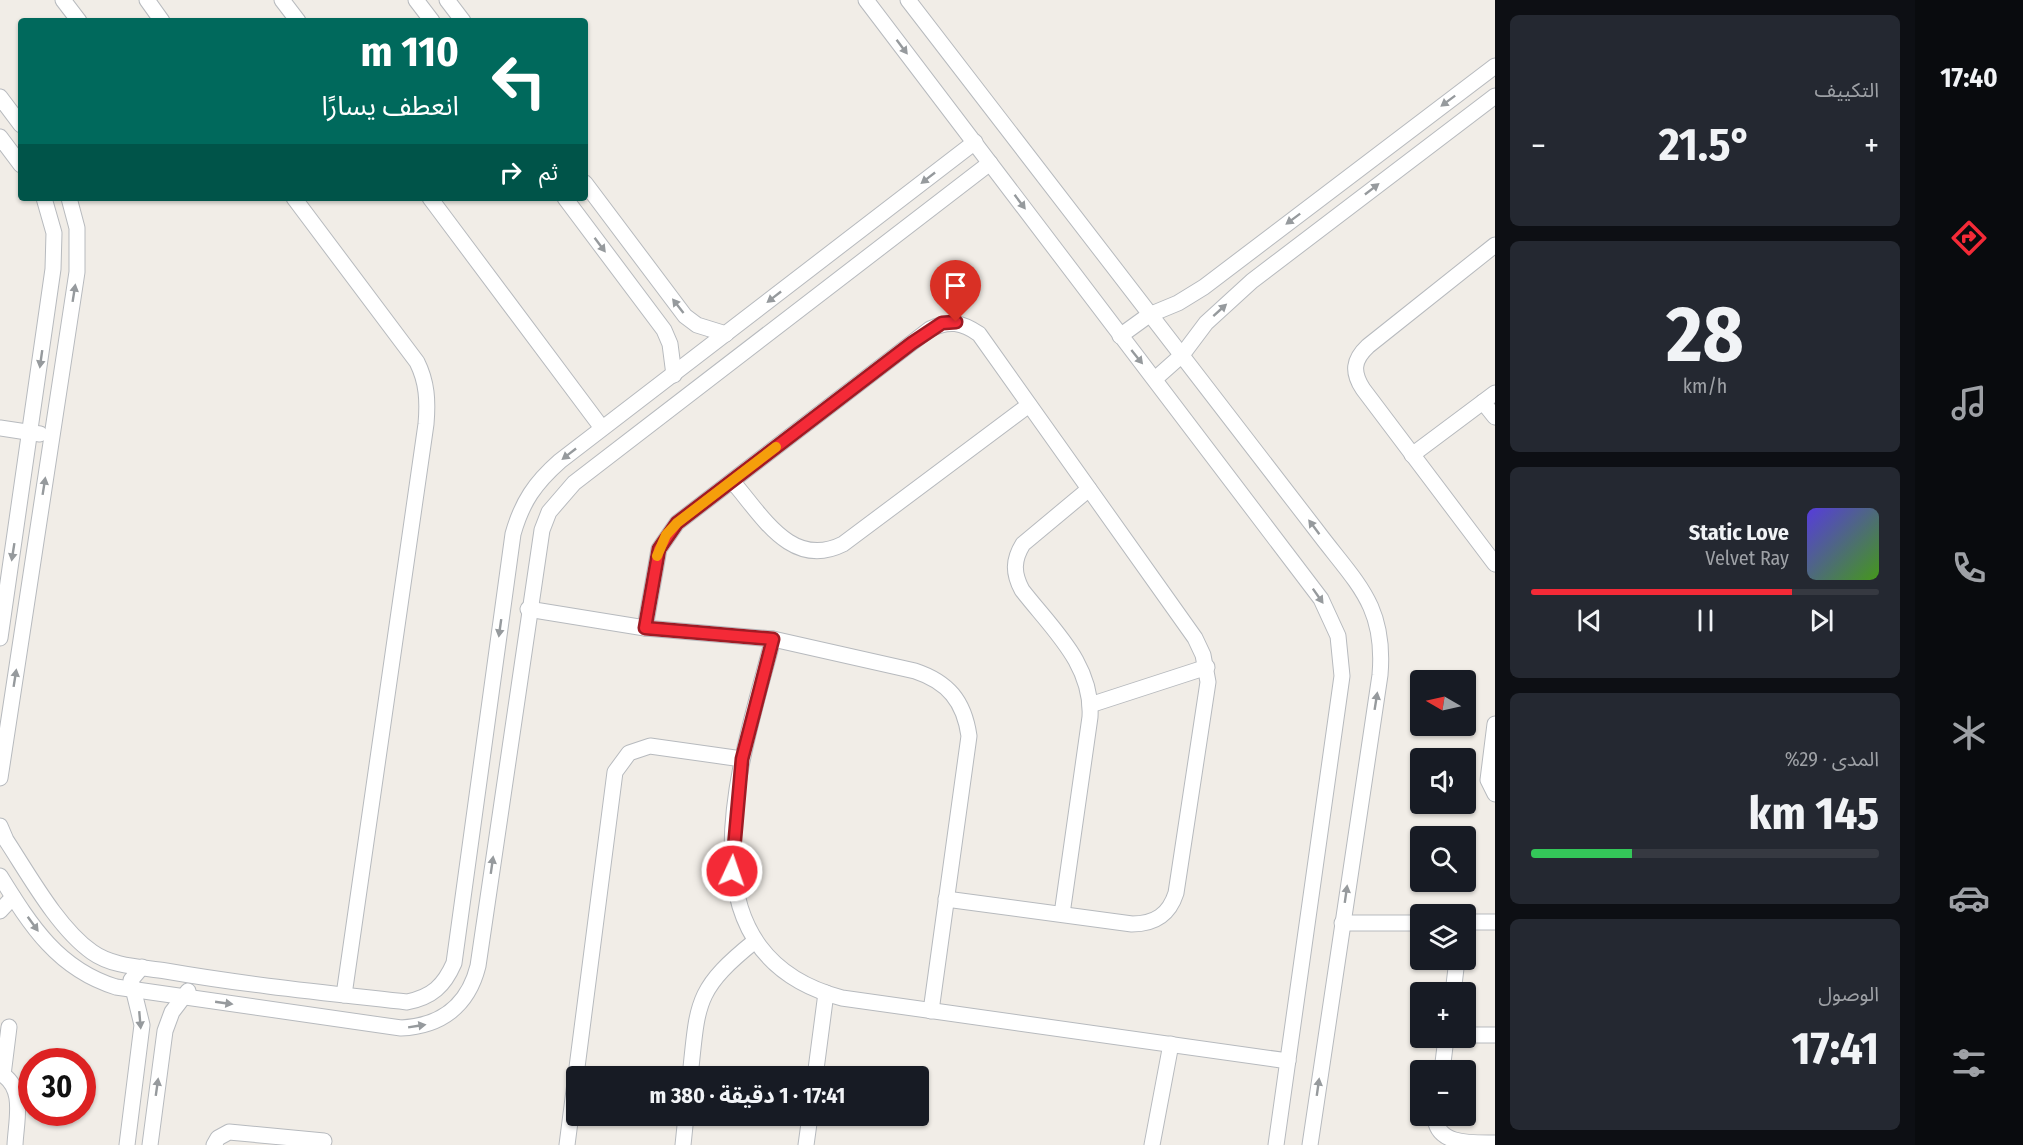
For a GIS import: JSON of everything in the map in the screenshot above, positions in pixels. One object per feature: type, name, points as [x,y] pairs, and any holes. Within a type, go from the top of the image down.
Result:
[{"type":"street","points":[[63,0],[77,18]]},
{"type":"street","points":[[147,0],[160,18]]},
{"type":"street","points":[[282,0],[296,18]]},
{"type":"street","points":[[416,0],[430,18]]},
{"type":"street","points":[[447,0],[461,18]]},
{"type":"street","points":[[866,0],[1321,600],[1338,636],[1342,676],[1276,1145]]},
{"type":"street","points":[[908,0],[1358,585],[1377,618],[1381,636],[1380,675],[1310,1145]]},
{"type":"street","points":[[1120,336],[1149,315],[1178,303],[1204,287],[1495,66]]},
{"type":"street","points":[[1155,379],[1182,355],[1206,323],[1252,281],[1495,96]]},
{"type":"street","points":[[0,97],[18,121]]},
{"type":"street","points":[[0,137],[18,161]]},
{"type":"street","points":[[0,826],[15,853],[78,941],[94,954],[112,962],[187,975],[407,1002],[423,999],[437,990],[448,978],[454,963],[513,534],[519,512],[529,492],[545,474],[602,428],[975,142]]},
{"type":"street","points":[[0,876],[46,942],[67,963],[101,983],[131,990],[401,1028],[420,1027],[439,1021],[455,1009],[468,994],[475,980],[528,609],[542,530],[560,496],[990,163]]},
{"type":"street","points":[[588,187],[685,316],[704,328],[726,334]]},
{"type":"street","points":[[0,632],[31,433],[55,249],[51,218],[45,201]]},
{"type":"street","points":[[0,778],[79,250],[77,228],[70,201]]},
{"type":"street","points":[[296,201],[417,362],[424,378],[427,394],[426,424],[344,995]]},
{"type":"street","points":[[432,201],[602,428]]},
{"type":"street","points":[[567,201],[664,330],[670,345],[674,375]]},
{"type":"street","points":[[1495,245],[1359,355],[1354,366],[1356,379],[1495,564]]},
{"type":"street","points":[[804,274],[819,294]]},
{"type":"street","points":[[645,628],[659,549],[666,535],[677,523],[930,329],[942,323],[962,324],[979,334],[1195,638],[1207,667],[1204,707],[1172,904],[1166,913],[1145,924],[946,899]]},
{"type":"street","points":[[1412,455],[1489,397],[1495,417]]},
{"type":"street","points":[[732,481],[786,541],[806,551],[829,551],[843,544],[1029,405]]},
{"type":"street","points":[[0,428],[52,436]]},
{"type":"street","points":[[1062,914],[1090,705],[1088,684],[1080,665],[1022,590],[1016,579],[1014,567],[1017,554],[1023,544],[1089,489]]},
{"type":"street","points":[[528,609],[645,628],[773,639],[932,677],[947,687],[959,701],[966,718],[969,736],[931,1011]]},
{"type":"street","points":[[773,639],[742,759],[732,871],[738,905],[755,941],[786,973],[825,993],[931,1011],[1288,1061]]},
{"type":"street","points":[[1090,705],[1207,667]]},
{"type":"street","points":[[1495,724],[1488,780],[1495,794]]},
{"type":"street","points":[[567,1145],[615,772],[629,753],[650,746],[742,759]]},
{"type":"street","points":[[474,816],[499,819]]},
{"type":"street","points":[[0,911],[13,897]]},
{"type":"street","points":[[1342,923],[1410,922]]},
{"type":"street","points":[[1476,922],[1495,922]]},
{"type":"street","points":[[691,1066],[697,1018],[705,992],[726,964],[755,941]]},
{"type":"street","points":[[127,1145],[142,1025],[139,1007],[131,990],[134,975],[142,967]]},
{"type":"street","points":[[150,1145],[165,1030],[172,1012],[185,997],[189,987],[187,975]]},
{"type":"street","points":[[816,1066],[825,993]]},
{"type":"street","points":[[9,1027],[2,1074],[17,1093],[15,1145]]},
{"type":"street","points":[[1476,1035],[1495,1035]]},
{"type":"street","points":[[1152,1145],[1171,1044]]},
{"type":"street","points":[[683,1145],[685,1126]]},
{"type":"street","points":[[806,1145],[809,1126]]},
{"type":"street","points":[[1436,1126],[1440,1135],[1448,1143],[1495,1143]]},
{"type":"street","points":[[214,1145],[218,1138],[229,1132],[324,1141]]},
{"type":"slow traffic","points":[[657,556],[666,535],[677,523],[776,447]]},
{"type":"route","points":[[732,871],[732,850],[742,759],[773,639],[645,628],[659,549],[666,535],[677,523],[930,329],[942,323],[956,322]]}]
